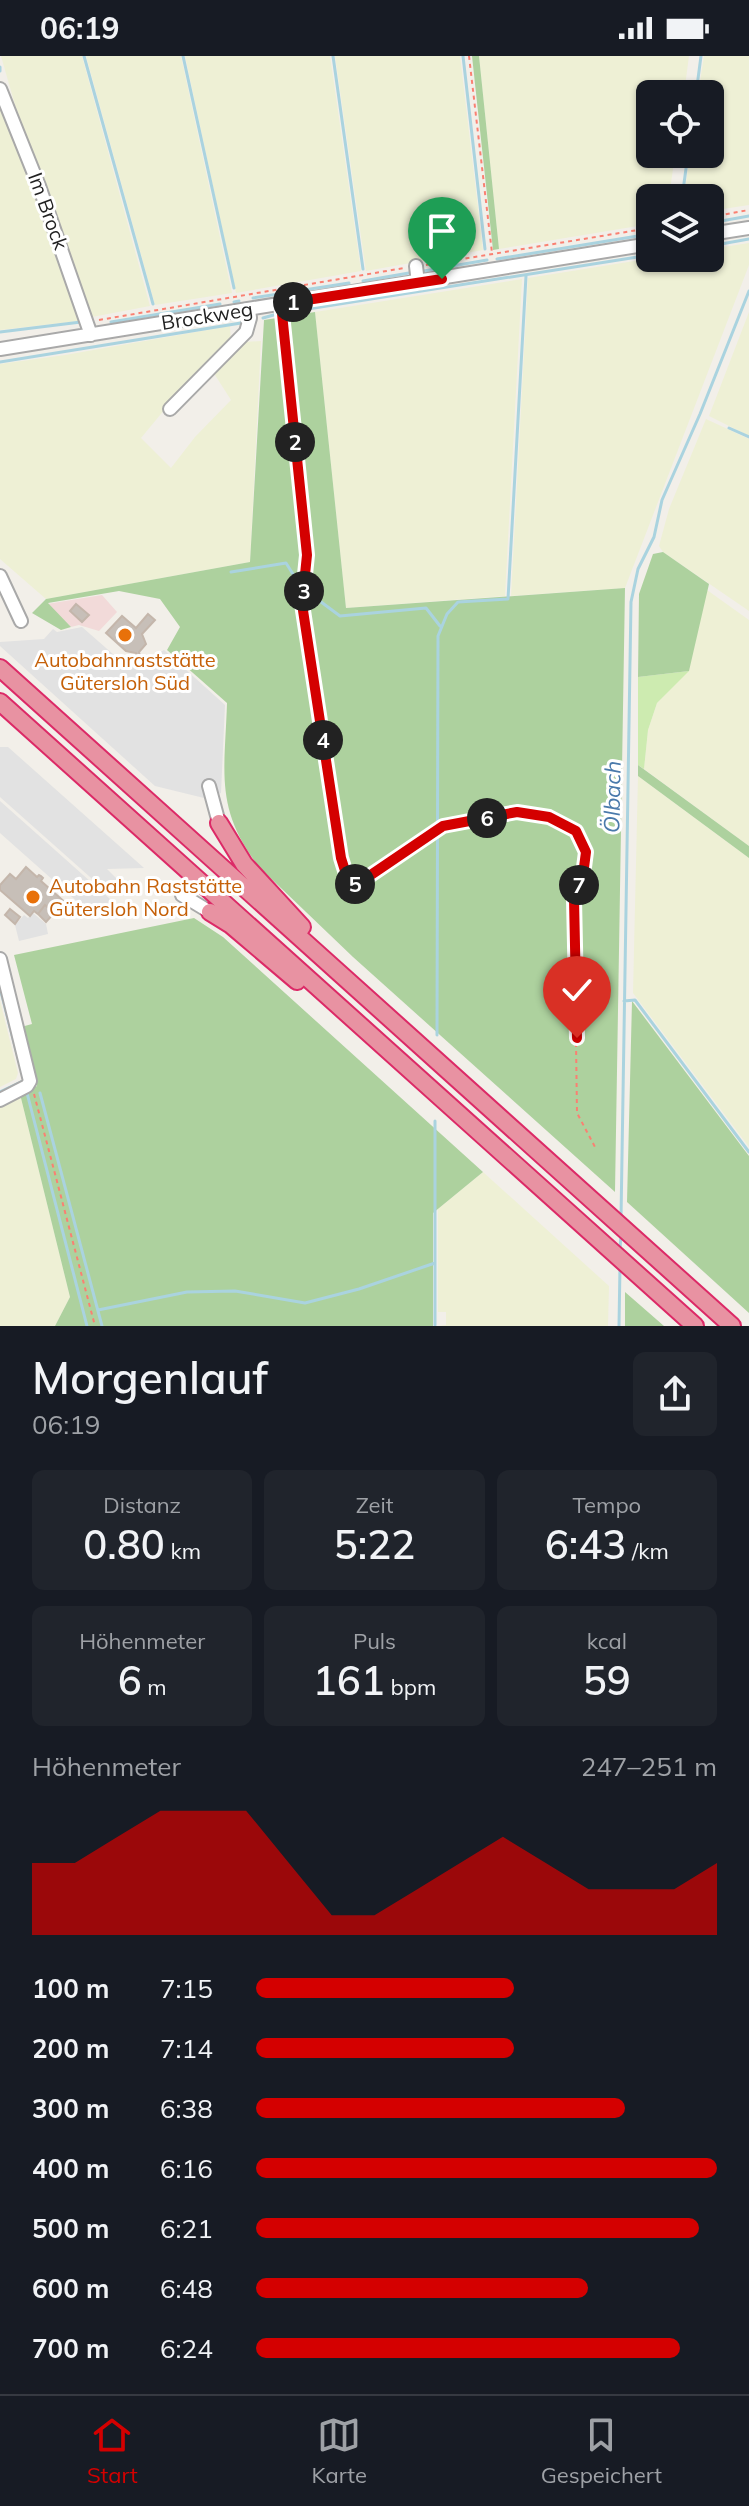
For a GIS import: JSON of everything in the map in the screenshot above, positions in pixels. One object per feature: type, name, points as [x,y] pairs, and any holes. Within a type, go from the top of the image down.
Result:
[{"type":"highway","points":[[0,668],[732,1326]]},
{"type":"highway","points":[[0,702],[695,1326]]},
{"type":"highway","points":[[218,820],[244,864],[356,988]]},
{"type":"highway","points":[[210,912],[231,925],[296,981],[339,1006]]},
{"type":"street","name":"Im Brock","points":[[0,89],[90,330]]},
{"type":"street","points":[[724,232],[749,228]]},
{"type":"street","name":"Brockweg","points":[[0,349],[90,330],[249,309],[636,246]]},
{"type":"street","points":[[416,266],[418,283]]},
{"type":"street","points":[[170,409],[246,332],[249,309]]},
{"type":"street","points":[[0,576],[21,621]]},
{"type":"street","points":[[207,791],[218,820]]},
{"type":"street","points":[[182,895],[210,912]]},
{"type":"street","points":[[0,959],[30,1081],[27,1086],[0,1100]]},
{"type":"path","points":[[469,56],[493,270]]},
{"type":"path","points":[[724,214],[749,210]]},
{"type":"path","points":[[90,330],[102,318],[636,230]]},
{"type":"path","points":[[281,304],[307,555],[302,604],[341,858],[347,877],[356,885],[368,879],[443,826],[517,812],[549,817],[576,831],[586,852],[583,875],[574,899],[577,1113],[595,1147]]},
{"type":"path","points":[[30,1081],[95,1326]]},
{"type":"shaded area","points":[[102,595],[117,612],[99,631],[79,625],[71,627],[47,604]]},
{"type":"shaded area","points":[[82,627],[122,662],[133,667],[164,650],[225,705],[221,793],[204,798],[155,786],[0,646],[0,642],[44,639],[53,629],[57,632]]},
{"type":"shaded area","points":[[0,747],[8,747],[144,868],[107,869],[124,886],[116,893],[108,893],[0,797]]},
{"type":"shaded area","points":[[0,801],[110,899],[110,903],[98,909],[98,920],[0,833]]},
{"type":"shaded area","points":[[33,913],[46,924],[48,934],[19,941],[15,925],[24,915],[28,918]]},
{"type":"green space","points":[[1,56],[82,56],[150,306],[92,317],[15,105]]},
{"type":"green space","points":[[86,56],[181,56],[232,293],[155,305]]},
{"type":"green space","points":[[185,56],[330,56],[361,271],[236,293]]},
{"type":"green space","points":[[335,56],[460,56],[483,250],[366,271]]},
{"type":"green space","points":[[472,56],[479,56],[499,249],[493,250]]},
{"type":"green space","points":[[479,56],[689,56],[686,80],[636,80],[636,168],[673,168],[671,184],[636,184],[636,226],[499,249]]},
{"type":"green space","points":[[704,56],[749,56],[749,205],[724,209],[724,184],[686,184],[688,168],[724,168],[724,80],[700,80]]},
{"type":"green space","points":[[0,103],[80,311],[80,321],[0,330]]},
{"type":"green space","points":[[749,243],[749,265],[625,588],[511,596],[528,278],[636,261],[636,272],[724,272],[724,247]]},
{"type":"green space","points":[[522,279],[505,596],[346,608],[315,312]]},
{"type":"green space","points":[[315,312],[346,608],[625,588],[615,1192],[353,957],[259,867],[235,826],[225,789],[227,703],[167,650],[180,627],[160,599],[119,591],[48,603],[71,627],[61,630],[32,613],[46,599],[250,562],[264,320]]},
{"type":"green space","points":[[749,312],[749,436],[709,416]]},
{"type":"green space","points":[[230,326],[231,343],[175,397],[141,438],[171,468],[195,437],[231,400],[215,375],[219,367],[243,342],[261,341],[250,562],[46,599],[0,559],[0,364]]},
{"type":"green space","points":[[706,419],[749,439],[749,611],[663,552],[659,546],[669,509]]},
{"type":"green space","points":[[663,552],[709,584],[689,671],[638,677],[639,594],[653,554]]},
{"type":"green space","points":[[707,590],[749,620],[749,846],[644,769],[648,730],[657,703],[689,670]]},
{"type":"green space","points":[[689,671],[657,703],[648,730],[644,769],[638,765],[638,677]]},
{"type":"green space","points":[[638,765],[749,846],[749,858],[638,776]]},
{"type":"green space","points":[[638,776],[749,858],[749,1147],[633,993]]},
{"type":"green space","points":[[194,918],[223,937],[483,1172],[433,1213],[433,1326],[55,1326],[70,1297],[20,1094],[37,1086],[21,1027],[32,1024],[14,955]]},
{"type":"green space","points":[[0,1001],[18,1073],[16,1079],[0,1087]]},
{"type":"green space","points":[[632,1001],[749,1156],[749,1313],[627,1202]]},
{"type":"green space","points":[[20,1094],[70,1297],[55,1326],[0,1326],[0,1104]]},
{"type":"green space","points":[[483,1172],[609,1286],[608,1326],[438,1326],[446,1325],[446,1312],[438,1312],[438,1209]]},
{"type":"green space","points":[[625,1292],[664,1326],[625,1326]]},
{"type":"building","points":[[76,604],[89,615],[82,622],[70,611]]},
{"type":"building","name":"Autobahnraststätte Gütersloh Süd","points":[[148,614],[155,620],[142,634],[146,644],[139,652],[140,656],[126,651],[106,633],[122,616],[136,628]]},
{"type":"building","name":"Autobahn Raststätte Gütersloh Nord","points":[[26,867],[37,877],[41,876],[41,881],[67,904],[57,915],[45,905],[38,914],[34,911],[30,916],[0,890],[0,885],[10,874],[16,879]]},
{"type":"building","points":[[45,905],[54,913],[46,922],[38,914]]},
{"type":"building","points":[[10,909],[20,917],[15,924],[5,915]]},
{"type":"waterway","points":[[84,56],[153,304]]},
{"type":"waterway","points":[[183,56],[234,288]]},
{"type":"waterway","points":[[333,56],[363,269]]},
{"type":"waterway","points":[[463,56],[485,249]]},
{"type":"waterway","points":[[698,80],[701,56]]},
{"type":"waterway","points":[[684,184],[686,168]]},
{"type":"waterway","points":[[724,220],[749,216]]},
{"type":"waterway","points":[[497,259],[636,236]]},
{"type":"waterway","points":[[724,243],[749,239]]},
{"type":"waterway","points":[[289,312],[636,257]]},
{"type":"waterway","points":[[424,271],[487,260]]},
{"type":"waterway","points":[[363,281],[409,273]]},
{"type":"waterway","points":[[437,1035],[438,636],[447,614],[458,602],[508,599],[526,276]]},
{"type":"waterway","points":[[253,298],[349,283]]},
{"type":"waterway","name":"Ölbach","points":[[621,1218],[631,602],[638,569],[654,537],[662,500],[749,291]]},
{"type":"waterway","points":[[234,302],[239,301]]},
{"type":"waterway","points":[[111,322],[220,304]]},
{"type":"waterway","points":[[263,318],[277,314]]},
{"type":"waterway","points":[[0,332],[81,322]]},
{"type":"waterway","points":[[0,362],[241,323]]},
{"type":"waterway","points":[[729,428],[749,437]]},
{"type":"waterway","points":[[231,572],[286,563],[298,582]]},
{"type":"waterway","points":[[309,593],[340,616],[426,608],[440,626]]},
{"type":"waterway","points":[[0,988],[19,1062]]},
{"type":"waterway","points":[[624,1001],[635,1000],[749,1152]]},
{"type":"waterway","points":[[0,1092],[23,1081]]},
{"type":"waterway","points":[[27,1093],[87,1326]]},
{"type":"waterway","points":[[40,1093],[102,1326]]},
{"type":"waterway","points":[[435,1121],[435,1325]]},
{"type":"waterway","name":"Ölbach","points":[[620,1250],[621,1234]]},
{"type":"waterway","points":[[98,1310],[187,1292],[235,1291],[305,1303],[359,1289],[435,1263]]},
{"type":"waterway","name":"Ölbach","points":[[619,1326],[620,1266]]},
{"type":"place","name":"Autobahnraststätte Gütersloh Süd","points":[[125,635]]},
{"type":"place","name":"Autobahn Raststätte Gütersloh Nord","points":[[33,897]]},
{"type":"route","points":[[442,279],[281,304],[307,555],[302,604],[341,858],[347,877],[356,885],[443,826],[517,812],[549,817],[576,831],[586,852],[583,875],[574,899],[577,1038]]}]
